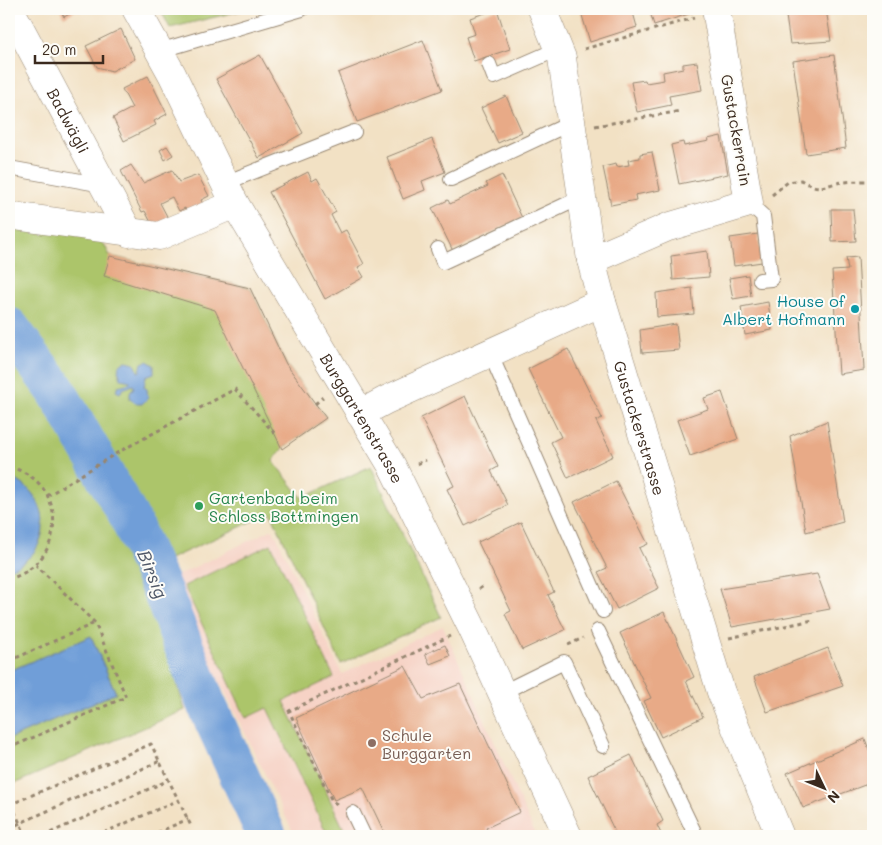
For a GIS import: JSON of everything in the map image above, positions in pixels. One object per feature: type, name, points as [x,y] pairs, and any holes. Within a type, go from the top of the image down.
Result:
[{"type":"street","name":"Badwägli","points":[[10,9],[129,233]]},
{"type":"street","name":"Burggartenstrasse","points":[[136,9],[230,194],[392,466],[471,626],[568,836]]},
{"type":"street","name":"Gustackerstrasse","points":[[542,9],[560,52],[591,260],[602,302],[721,692],[780,836]]},
{"type":"street","name":"Gustackerrain","points":[[591,260],[668,227],[749,203],[716,10]]},
{"type":"street","points":[[21,217],[158,236],[230,194]]},
{"type":"street","points":[[360,414],[386,400],[602,302]]},
{"type":"lane","points":[[159,51],[302,9]]},
{"type":"lane","points":[[489,64],[494,77],[560,52]]},
{"type":"lane","points":[[451,179],[572,126]]},
{"type":"lane","points":[[230,194],[354,132]]},
{"type":"lane","points":[[9,168],[104,185]]},
{"type":"lane","points":[[438,249],[443,262],[582,197]]},
{"type":"lane","points":[[749,203],[763,216],[771,279],[760,280]]},
{"type":"lane","points":[[490,353],[604,611]]},
{"type":"lane","points":[[598,632],[696,836]]},
{"type":"lane","points":[[501,693],[564,662],[603,746]]},
{"type":"lane","points":[[353,814],[364,836]]},
{"type":"path","points":[[560,52],[716,10]]},
{"type":"path","points":[[572,126],[681,111]]},
{"type":"path","points":[[749,203],[772,195],[788,182],[802,180],[813,187],[821,188],[842,182],[873,181]]},
{"type":"path","points":[[47,496],[87,470],[234,389],[276,435]]},
{"type":"path","points":[[9,467],[28,475],[39,484],[52,508],[54,522],[48,549],[36,565],[18,577],[9,579]]},
{"type":"path","points":[[9,748],[126,698],[95,623],[36,565]]},
{"type":"path","points":[[706,643],[813,620]]},
{"type":"path","points":[[9,661],[95,623]]},
{"type":"path","points":[[353,814],[332,801],[290,711],[471,626]]},
{"type":"path","points":[[26,836],[10,804],[151,744],[192,828]]},
{"type":"path","points":[[9,828],[160,761]]},
{"type":"path","points":[[43,836],[169,780]]},
{"type":"path","points":[[96,836],[179,800]]},
{"type":"path","points":[[150,836],[188,820]]},
{"type":"shaded area","name":"Schule Burggarten","points":[[273,529],[342,674],[443,626],[536,836],[295,836],[170,579]]},
{"type":"green space","points":[[160,9],[243,9],[244,10],[170,28]]},
{"type":"green space","name":"Gartenbad beim Schloss Bottmingen","points":[[9,220],[100,236],[110,256],[250,288],[286,364],[326,418],[282,449],[273,461],[302,498],[371,466],[441,617],[341,664],[271,513],[143,571],[185,710],[9,786]]},
{"type":"green space","points":[[271,544],[334,677],[284,701],[347,836],[328,836],[267,708],[246,718],[184,586]]},
{"type":"water","points":[[126,361],[134,364],[138,372],[142,363],[147,361],[154,365],[154,373],[146,376],[144,387],[147,389],[148,398],[142,404],[137,404],[130,399],[133,385],[123,389],[120,393],[116,391],[118,386],[130,383],[130,381],[121,379],[118,370],[120,365]]},
{"type":"water","points":[[9,477],[24,485],[34,496],[41,509],[43,523],[41,538],[35,551],[24,561],[9,569]]},
{"type":"water","points":[[91,636],[116,693],[9,739],[9,671]]},
{"type":"building","points":[[60,9],[86,9],[79,12],[77,10],[64,17]]},
{"type":"building","points":[[497,9],[510,49],[474,61],[466,37],[475,34],[470,18]]},
{"type":"building","points":[[580,9],[632,9],[637,27],[590,42]]},
{"type":"building","points":[[649,9],[697,9],[698,11],[654,25]]},
{"type":"building","points":[[785,9],[826,9],[831,41],[790,44]]},
{"type":"building","points":[[121,29],[135,59],[112,71],[97,67],[86,46]]},
{"type":"building","points":[[423,40],[442,90],[357,122],[338,73]]},
{"type":"building","points":[[260,55],[303,133],[259,158],[216,79]]},
{"type":"building","points":[[834,55],[846,148],[806,154],[793,61]]},
{"type":"building","points":[[697,62],[702,90],[669,96],[671,105],[637,112],[631,82],[645,80],[646,83],[664,80],[663,72],[683,68],[683,64]]},
{"type":"building","points":[[148,76],[167,114],[154,121],[156,125],[124,141],[113,118],[132,108],[122,89]]},
{"type":"building","points":[[506,96],[522,132],[498,143],[481,108]]},
{"type":"building","points":[[721,136],[728,174],[679,184],[671,145],[683,142],[684,146],[709,141],[708,139]]},
{"type":"building","points":[[432,139],[445,172],[422,181],[425,190],[403,199],[387,157]]},
{"type":"building","points":[[167,146],[173,155],[165,160],[160,150]]},
{"type":"building","points":[[652,152],[660,190],[635,195],[636,200],[611,205],[603,167],[616,164],[617,167],[629,165],[628,160],[640,158],[640,154]]},
{"type":"building","points":[[131,165],[143,183],[172,170],[179,182],[198,175],[209,196],[201,200],[207,212],[192,220],[185,208],[179,211],[172,197],[160,203],[169,220],[154,228],[145,211],[142,212],[121,171]]},
{"type":"building","points":[[308,172],[312,181],[317,178],[336,212],[331,215],[340,233],[346,230],[364,264],[358,267],[364,277],[325,299],[269,192]]},
{"type":"building","points":[[502,175],[522,218],[453,251],[432,208],[448,200],[450,204],[488,186],[486,183]]},
{"type":"building","points":[[831,209],[853,209],[856,241],[832,242]]},
{"type":"building","points":[[758,234],[762,262],[734,266],[730,238]]},
{"type":"building","points":[[707,251],[709,277],[673,280],[671,256]]},
{"type":"building","points":[[110,256],[250,288],[286,364],[326,418],[282,449],[215,310],[104,276]]},
{"type":"building","points":[[858,257],[864,370],[839,374],[832,271],[848,270],[846,258]]},
{"type":"building","points":[[748,275],[751,296],[733,299],[729,278]]},
{"type":"building","points":[[692,288],[694,314],[657,317],[656,293]]},
{"type":"building","points":[[768,302],[772,330],[745,335],[741,307]]},
{"type":"building","points":[[676,324],[679,350],[642,353],[640,330]]},
{"type":"building","points":[[568,349],[602,418],[596,421],[613,456],[568,478],[551,442],[561,437],[528,369]]},
{"type":"building","points":[[722,392],[738,439],[690,456],[677,420],[708,409],[704,398]]},
{"type":"building","points":[[465,396],[498,467],[491,471],[508,505],[465,526],[447,489],[454,486],[421,418]]},
{"type":"building","points":[[827,421],[843,522],[806,532],[790,436]]},
{"type":"building","points":[[616,481],[648,544],[639,548],[659,588],[617,609],[598,572],[607,568],[574,502]]},
{"type":"building","points":[[521,522],[554,592],[548,595],[565,630],[522,650],[505,614],[511,611],[478,542]]},
{"type":"building","points":[[817,574],[830,609],[732,627],[720,589]]},
{"type":"building","points":[[664,612],[694,677],[686,681],[703,717],[661,737],[644,701],[651,698],[620,633]]},
{"type":"building","points":[[445,645],[450,656],[430,664],[425,654]]},
{"type":"building","points":[[828,648],[843,686],[767,712],[754,677]]},
{"type":"building","points":[[405,666],[423,699],[460,684],[520,812],[486,828],[490,836],[386,836],[363,788],[334,800],[296,718]]},
{"type":"building","points":[[865,739],[873,760],[873,782],[803,808],[787,773]]},
{"type":"building","points":[[631,755],[663,821],[657,825],[662,836],[617,836],[588,776]]},
{"type":"waterway","name":"Birsig","points":[[9,327],[56,390],[130,519],[163,593],[205,701],[267,836]]},
{"type":"place","name":"House of Albert Hofmann","points":[[855,309]]},
{"type":"place","name":"Gartenbad beim Schloss Bottmingen","points":[[199,506]]},
{"type":"place","name":"Schule Burggarten","points":[[372,743]]}]
